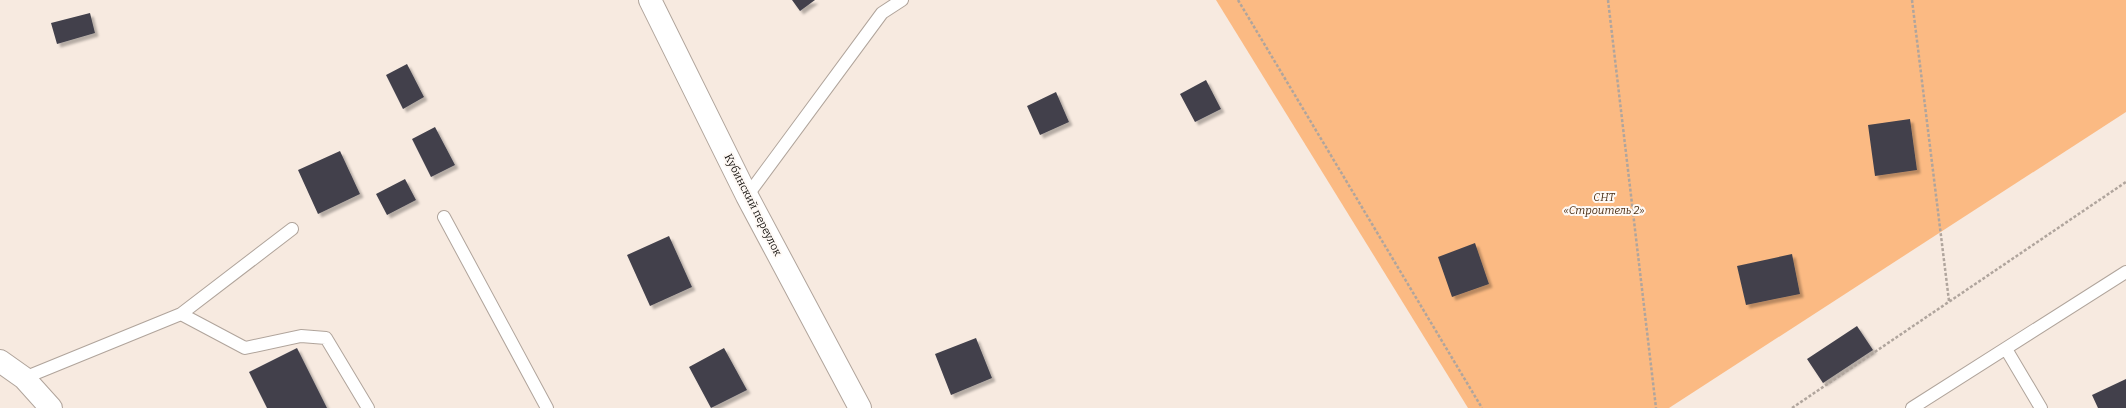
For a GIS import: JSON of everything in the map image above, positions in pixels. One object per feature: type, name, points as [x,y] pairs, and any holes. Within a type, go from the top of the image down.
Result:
[{"type":"street","name":"Кубинский переулок","points":[[650,0],[747,196],[860,408]]},
{"type":"street","points":[[0,361],[24,378],[51,408]]},
{"type":"lane","points":[[747,196],[882,13],[902,0]]},
{"type":"lane","points":[[444,216],[547,408]]},
{"type":"lane","points":[[24,378],[181,314],[292,228]]},
{"type":"lane","points":[[1912,408],[2126,272]]},
{"type":"lane","points":[[181,314],[245,348],[301,336],[326,338],[368,408]]},
{"type":"lane","points":[[2006,349],[2041,408]]},
{"type":"path","points":[[1238,0],[1482,408]]},
{"type":"path","points":[[1608,0],[1656,408]]},
{"type":"path","points":[[1912,0],[1949,301]]},
{"type":"path","points":[[1792,408],[2126,182]]},
{"type":"green space","name":"СНТ «Строитель 2»","points":[[1216,0],[2126,0],[2126,112],[1669,408],[1468,408]]},
{"type":"building","points":[[792,0],[815,0],[800,11]]},
{"type":"building","points":[[90,13],[95,33],[57,44],[51,23]]},
{"type":"building","points":[[407,64],[424,97],[403,109],[386,75]]},
{"type":"building","points":[[1206,80],[1221,109],[1195,122],[1180,94]]},
{"type":"building","points":[[1056,92],[1069,122],[1040,135],[1027,106]]},
{"type":"building","points":[[1910,119],[1917,170],[1875,176],[1868,125]]},
{"type":"building","points":[[435,127],[455,165],[431,177],[412,139]]},
{"type":"building","points":[[340,151],[360,194],[318,214],[298,170]]},
{"type":"building","points":[[405,179],[416,200],[387,215],[376,194]]},
{"type":"building","points":[[669,236],[692,287],[650,306],[627,255]]},
{"type":"building","points":[[1475,243],[1489,284],[1452,297],[1438,257]]},
{"type":"building","points":[[1792,254],[1800,294],[1746,305],[1737,266]]},
{"type":"building","points":[[1857,326],[1873,350],[1823,383],[1807,359]]},
{"type":"building","points":[[976,338],[992,378],[951,395],[935,354]]},
{"type":"building","points":[[297,348],[327,408],[267,408],[249,372]]},
{"type":"building","points":[[724,348],[747,390],[711,408],[689,367]]},
{"type":"building","points":[[2126,379],[2126,408],[2098,408],[2092,395]]}]
